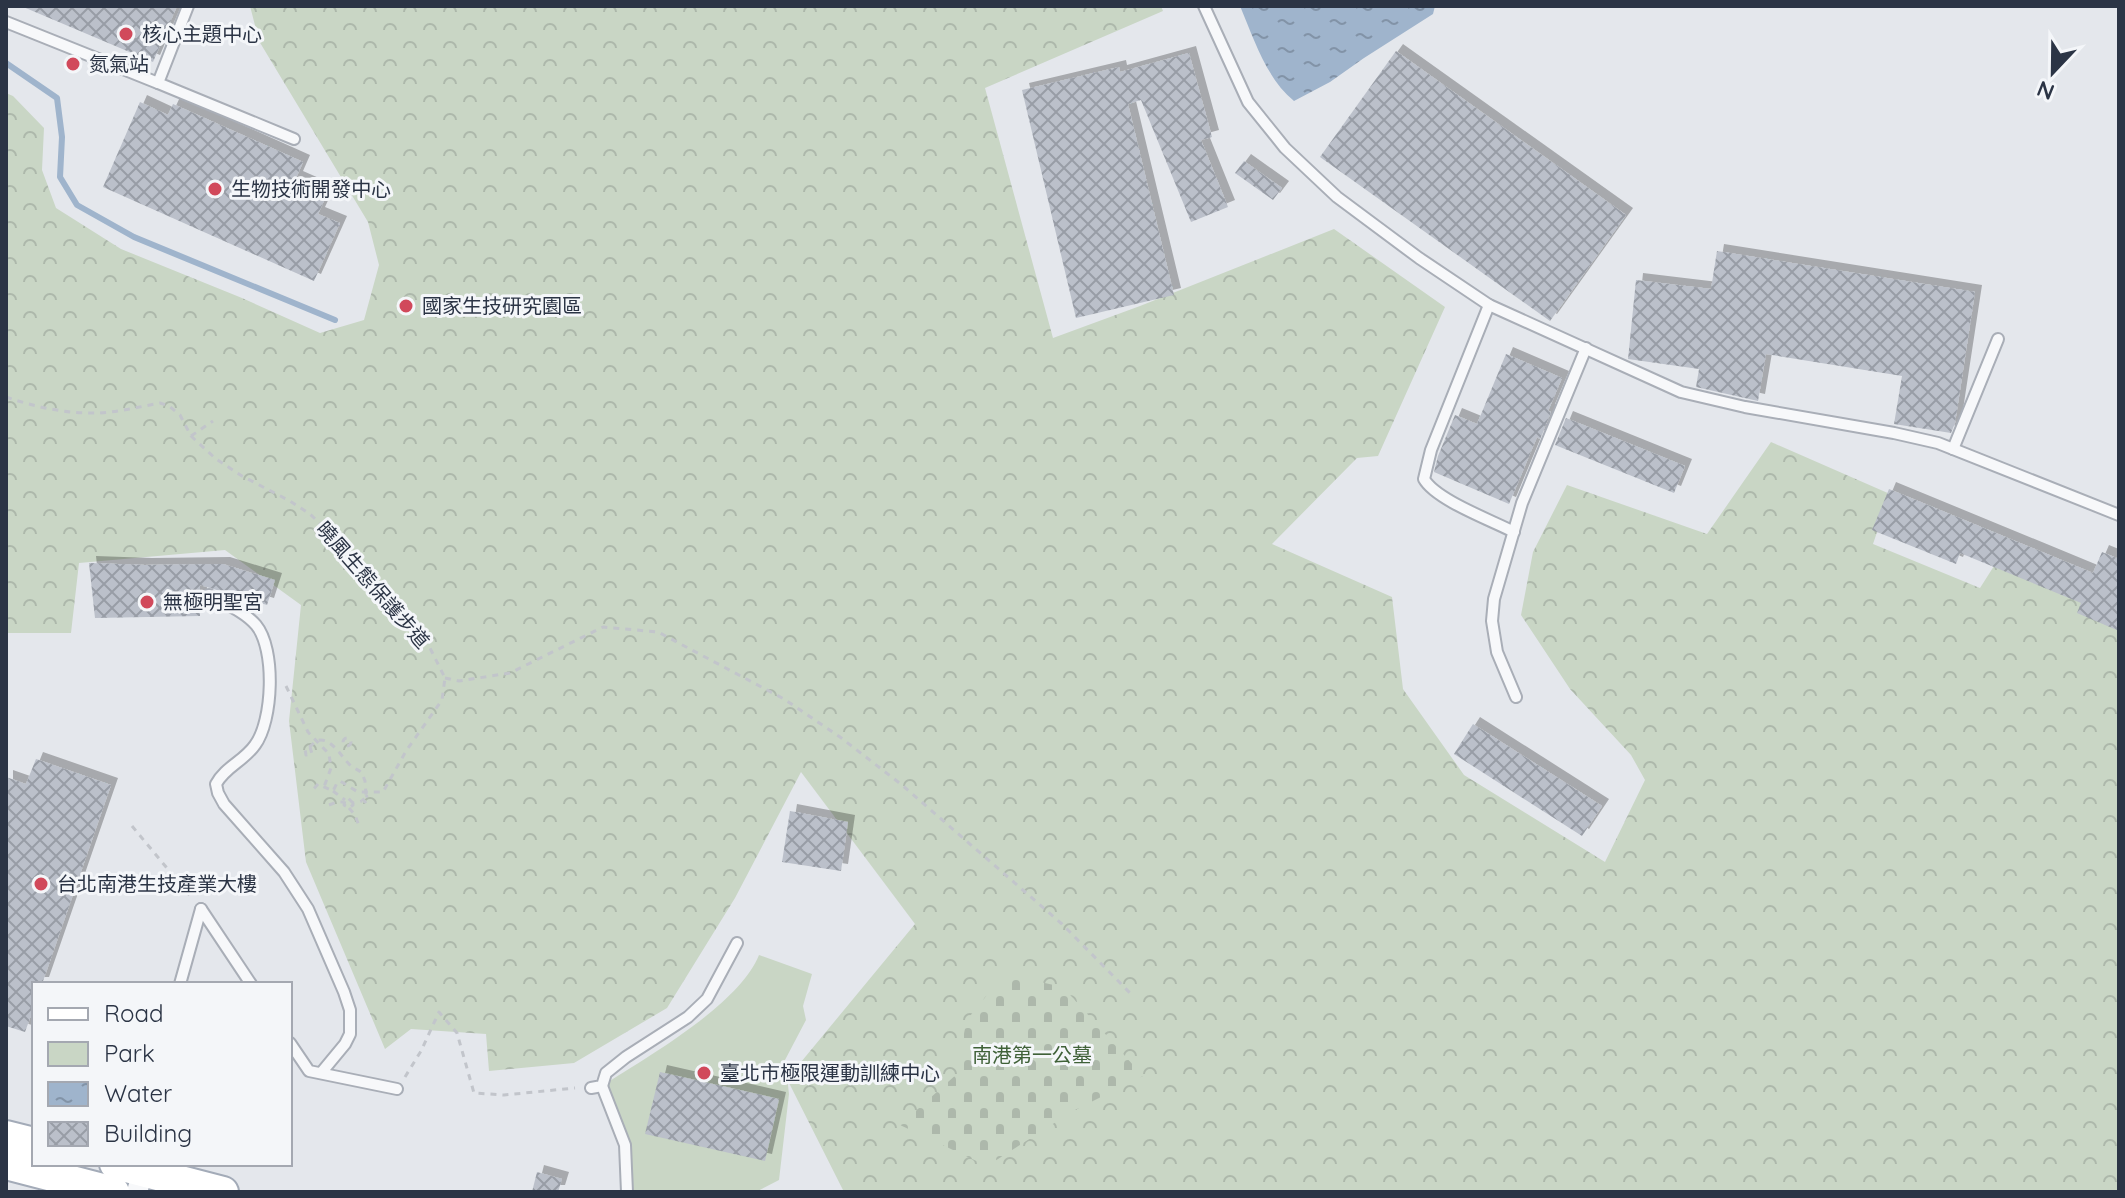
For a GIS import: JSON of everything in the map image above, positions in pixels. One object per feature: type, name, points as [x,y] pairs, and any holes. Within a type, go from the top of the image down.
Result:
[{"type":"main road","points":[[6,1136],[32,1142]]},
{"type":"main road","points":[[6,1164],[114,1192]]},
{"type":"main road","points":[[134,1173],[223,1192]]},
{"type":"lane","points":[[158,83],[188,6]]},
{"type":"lane","points":[[1204,6],[1248,102],[1285,148],[1337,197],[1489,305],[1681,392],[1938,443],[2119,515]]},
{"type":"lane","points":[[6,22],[294,139]]},
{"type":"lane","points":[[1489,305],[1431,450],[1424,479],[1443,497],[1514,532]]},
{"type":"lane","points":[[1953,449],[1998,339]]},
{"type":"lane","points":[[1516,697],[1497,652],[1492,621],[1494,599],[1522,503],[1586,348]]},
{"type":"lane","points":[[209,595],[241,612],[257,626],[266,643],[270,687],[264,725],[255,746],[221,774],[216,784],[224,804],[284,872],[308,909],[344,992],[352,1023],[350,1034],[321,1073]]},
{"type":"lane","points":[[181,982],[201,909]]},
{"type":"lane","points":[[201,909],[250,982]]},
{"type":"lane","points":[[627,1192],[625,1145],[597,1087],[606,1073],[626,1057],[688,1017],[707,999],[737,943]]},
{"type":"lane","points":[[292,1046],[309,1071],[397,1089]]},
{"type":"path","name":"曉風生態保護步道","points":[[6,397],[80,413],[101,413],[160,403],[169,406],[180,415],[191,436],[216,459],[290,501],[330,533],[425,638],[445,678]]},
{"type":"path","points":[[191,436],[213,421]]},
{"type":"path","points":[[333,791],[340,781],[354,791],[367,794],[383,792],[412,742],[442,700],[445,678],[459,681],[510,673],[603,627],[658,632],[784,699],[840,737],[902,785],[1062,924],[1132,995]]},
{"type":"path","points":[[270,687],[285,683],[308,732],[329,754],[331,768],[324,787]]},
{"type":"path","points":[[310,747],[316,741],[328,743],[362,773],[367,794]]},
{"type":"path","points":[[337,751],[343,745]]},
{"type":"path","points":[[312,791],[318,784],[333,791],[355,815],[359,826]]},
{"type":"path","points":[[349,808],[353,803],[362,801],[367,794]]},
{"type":"path","points":[[329,805],[348,798],[353,803]]},
{"type":"path","points":[[132,826],[201,909]]},
{"type":"path","points":[[397,1089],[421,1051],[439,1012],[457,1033],[474,1093],[504,1095],[597,1087]]},
{"type":"green space","points":[[250,6],[1161,6],[1163,11],[985,88],[1053,338],[1334,229],[1445,307],[1378,456],[1357,458],[1272,544],[1392,597],[1403,689],[1464,775],[1605,862],[1645,780],[1631,755],[1570,689],[1521,615],[1533,552],[1567,485],[1707,534],[1771,442],[1890,494],[1873,544],[1980,588],[2001,555],[2119,610],[2119,1192],[844,1192],[787,1079],[915,924],[801,772],[735,898],[667,1008],[574,1063],[489,1071],[486,1034],[411,1029],[385,1049],[306,862],[289,721],[301,605],[225,550],[79,563],[71,633],[6,633],[6,93],[13,96],[44,128],[42,170],[56,208],[121,249],[320,333],[364,320],[379,265],[368,222],[259,41]]},
{"type":"green space","name":"臺北市極限運動訓練中心","points":[[759,955],[812,974],[803,1006],[806,1020],[785,1060],[789,1094],[779,1180],[756,1192],[627,1192],[625,1145],[602,1086],[712,1011],[748,974]]},
{"type":"green space","name":"南港第一公墓","points":[[1004,974],[1063,987],[1143,1076],[1073,1111],[987,1166],[900,1125],[958,1073],[966,1021]]},
{"type":"water","points":[[1240,6],[1435,6],[1433,14],[1330,82],[1294,101],[1268,70]]},
{"type":"building","name":"核心主題中心","points":[[21,6],[177,6],[153,62]]},
{"type":"building","points":[[1396,51],[1626,215],[1550,321],[1320,157]]},
{"type":"building","points":[[1189,53],[1212,137],[1201,140],[1228,207],[1191,222],[1141,100],[1128,104],[1174,295],[1076,318],[1022,90],[1119,67],[1120,72]]},
{"type":"building","name":"生物技術開發中心","points":[[140,102],[168,115],[173,104],[303,162],[296,178],[328,192],[318,214],[340,223],[314,281],[103,187]]},
{"type":"building","points":[[1244,161],[1282,188],[1273,200],[1235,173]]},
{"type":"building","points":[[1717,251],[1975,292],[1951,433],[1894,424],[1902,376],[1766,354],[1758,401],[1696,387],[1699,369],[1628,359],[1636,280],[1711,289]]},
{"type":"building","points":[[1506,354],[1562,378],[1540,439],[1537,437],[1509,504],[1434,472],[1455,415],[1477,424]]},
{"type":"building","points":[[1566,418],[1685,466],[1674,493],[1555,445]]},
{"type":"building","points":[[1889,489],[2093,573],[2102,552],[2119,559],[2119,631],[2077,613],[2081,603],[1960,553],[1956,564],[1872,530]]},
{"type":"building","points":[[89,563],[223,564],[275,580],[267,605],[200,585],[200,616],[95,618]]},
{"type":"building","points":[[1473,724],[1602,806],[1582,836],[1454,754]]},
{"type":"building","name":"台北南港生技產業大樓","points":[[36,759],[111,785],[43,982],[32,982],[32,1013],[25,1032],[6,1026],[6,777],[26,784]]},
{"type":"building","points":[[790,811],[848,822],[841,871],[782,862]]},
{"type":"building","points":[[660,1072],[779,1099],[765,1161],[645,1134]]},
{"type":"building","points":[[537,1172],[562,1179],[558,1192],[532,1192]]},
{"type":"waterway","points":[[6,63],[57,98],[62,137],[60,177],[77,205],[134,237],[335,320]]},
{"type":"place","name":"核心主題中心","points":[[126,34]]},
{"type":"place","name":"氮氣站","points":[[73,64]]},
{"type":"place","name":"生物技術開發中心","points":[[215,189]]},
{"type":"place","name":"國家生技研究園區","points":[[406,306]]},
{"type":"place","name":"無極明聖宮","points":[[147,602]]},
{"type":"place","name":"台北南港生技產業大樓","points":[[41,884]]},
{"type":"place","name":"臺北市極限運動訓練中心","points":[[704,1073]]}]
